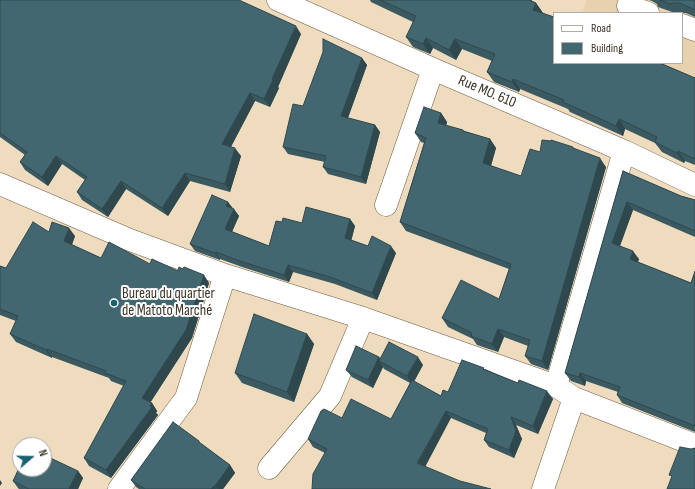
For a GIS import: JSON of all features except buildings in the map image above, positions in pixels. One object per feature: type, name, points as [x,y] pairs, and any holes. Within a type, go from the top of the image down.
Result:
[{"type":"street","name":"Rue MO. 610","points":[[278,0],[323,9],[433,69],[624,151],[695,185]]},
{"type":"street","points":[[630,0],[628,6],[645,12]]},
{"type":"street","points":[[683,25],[695,30]]},
{"type":"street","points":[[386,205],[433,69]]},
{"type":"street","points":[[556,386],[624,151]]},
{"type":"street","points":[[0,184],[130,240],[225,275],[363,318],[556,386],[574,398],[695,445]]},
{"type":"street","points":[[119,489],[186,398],[225,275]]},
{"type":"street","points":[[268,468],[330,396],[363,318]]},
{"type":"street","points":[[543,489],[574,398]]},
{"type":"shaded area","points":[[587,0],[695,0],[695,80],[661,64],[683,64],[683,12],[582,12]]},
{"type":"place","name":"Bureau du quartier de Matoto Marché","points":[[114,303]]}]
